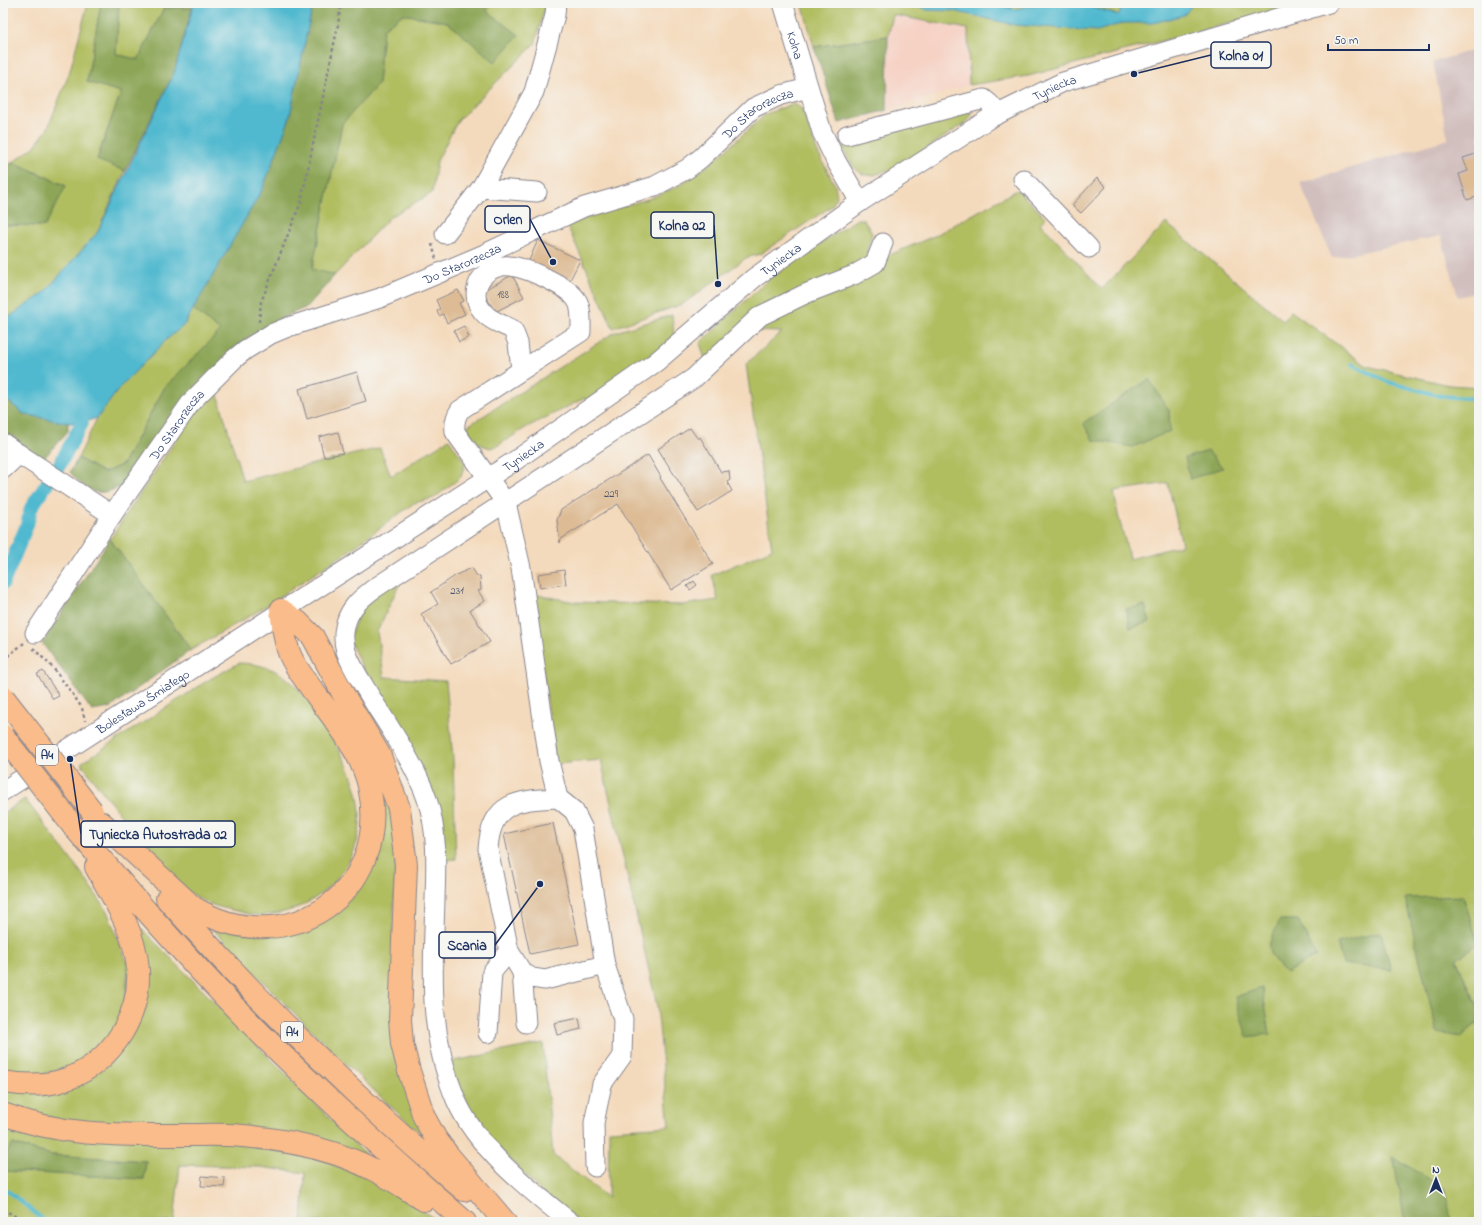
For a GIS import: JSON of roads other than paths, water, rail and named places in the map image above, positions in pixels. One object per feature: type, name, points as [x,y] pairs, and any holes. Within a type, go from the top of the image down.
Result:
[{"type":"highway","points":[[97,817],[193,907],[209,917],[227,923],[261,928],[293,924],[314,915],[337,900],[352,882],[365,858],[373,830],[373,808],[368,784],[358,757],[298,670],[290,655],[281,610]]},
{"type":"highway","points":[[281,610],[298,622],[312,637],[346,699],[380,756],[390,781],[399,808],[406,865],[400,1019],[402,1044],[409,1071],[424,1117],[436,1139],[506,1222]]},
{"type":"highway","name":"A4","points":[[3,697],[97,817],[207,944],[278,1018],[387,1122],[502,1222]]},
{"type":"highway","name":"A4","points":[[3,736],[73,826],[150,916],[260,1032],[374,1142],[465,1222]]},
{"type":"highway","points":[[3,1082],[26,1085],[57,1082],[75,1075],[91,1066],[118,1040],[129,1021],[137,997],[138,970],[134,946],[112,896],[73,826]]},
{"type":"highway","points":[[3,1114],[28,1123],[57,1130],[134,1135],[241,1135],[313,1147],[336,1154],[374,1170],[460,1222]]},
{"type":"street","points":[[438,239],[481,188],[534,92],[555,15],[556,3]]},
{"type":"street","name":"Kolna","points":[[783,3],[808,88]]},
{"type":"street","name":"Tyniecka","points":[[281,610],[488,478],[631,381],[656,362],[754,278],[860,202],[998,114],[1063,82],[1321,4]]},
{"type":"street","name":"Do Starorzecza","points":[[35,633],[112,515],[192,401],[234,359],[256,343],[288,327],[484,264],[584,207],[655,186],[672,178],[701,158],[753,108],[781,95],[808,88],[828,146],[860,202]]},
{"type":"street","points":[[847,135],[984,99],[998,114]]},
{"type":"street","points":[[1023,179],[1089,248]]},
{"type":"street","points":[[481,188],[537,192]]},
{"type":"street","points":[[570,1222],[511,1174],[491,1152],[458,1102],[449,1082],[437,1040],[434,1018],[433,979],[436,856],[431,816],[427,799],[416,775],[352,667],[344,640],[345,627],[349,613],[359,600],[400,571],[506,503],[694,378],[760,316],[805,294],[854,275],[875,263],[883,243]]},
{"type":"street","points":[[521,370],[519,349],[513,330],[488,316],[480,308],[476,300],[475,288],[484,264],[516,266],[564,288],[577,300],[581,317],[581,332],[460,410],[455,421],[455,432],[506,503],[521,568],[549,761],[558,798],[574,811],[582,829],[605,965],[623,1019],[622,1056],[602,1084],[594,1123],[596,1167]]},
{"type":"street","points":[[3,443],[112,515]]},
{"type":"street","points":[[3,469],[19,454]]},
{"type":"street","name":"Bolesława Śmiałego","points":[[3,791],[281,610]]},
{"type":"street","points":[[558,798],[526,800],[508,806],[495,818],[489,832],[488,849],[508,951],[522,972],[532,978],[545,980],[605,965]]},
{"type":"street","points":[[488,1033],[492,972],[508,951]]},
{"type":"street","points":[[522,972],[526,1023]]},
{"type":"water","points":[[194,3],[313,3],[289,120],[262,190],[184,325],[166,340],[121,386],[97,418],[82,423],[68,423],[24,414],[3,397],[3,321],[44,293],[97,233],[174,73]]},
{"type":"water","points":[[910,3],[988,3],[1016,9],[1037,4],[1062,3],[1090,6],[1118,15],[1122,8],[1129,3],[1194,3],[1184,15],[1153,23],[1124,23],[1097,31],[1015,25],[953,11],[927,10]]},
{"type":"waterway","points":[[1352,364],[1388,382],[1441,396],[1479,399]]},
{"type":"waterway","points":[[3,583],[27,525],[31,508],[60,464],[82,423]]},
{"type":"waterway","points":[[3,1187],[46,1222]]},
{"type":"place","name":"Kolna 01","points":[[1134,74]]},
{"type":"place","name":"Orlen","points":[[553,262]]},
{"type":"place","name":"Kolna 02","points":[[718,284]]},
{"type":"place","name":"Tyniecka Autostrada 02","points":[[70,759]]},
{"type":"place","name":"Scania","points":[[540,884]]}]
